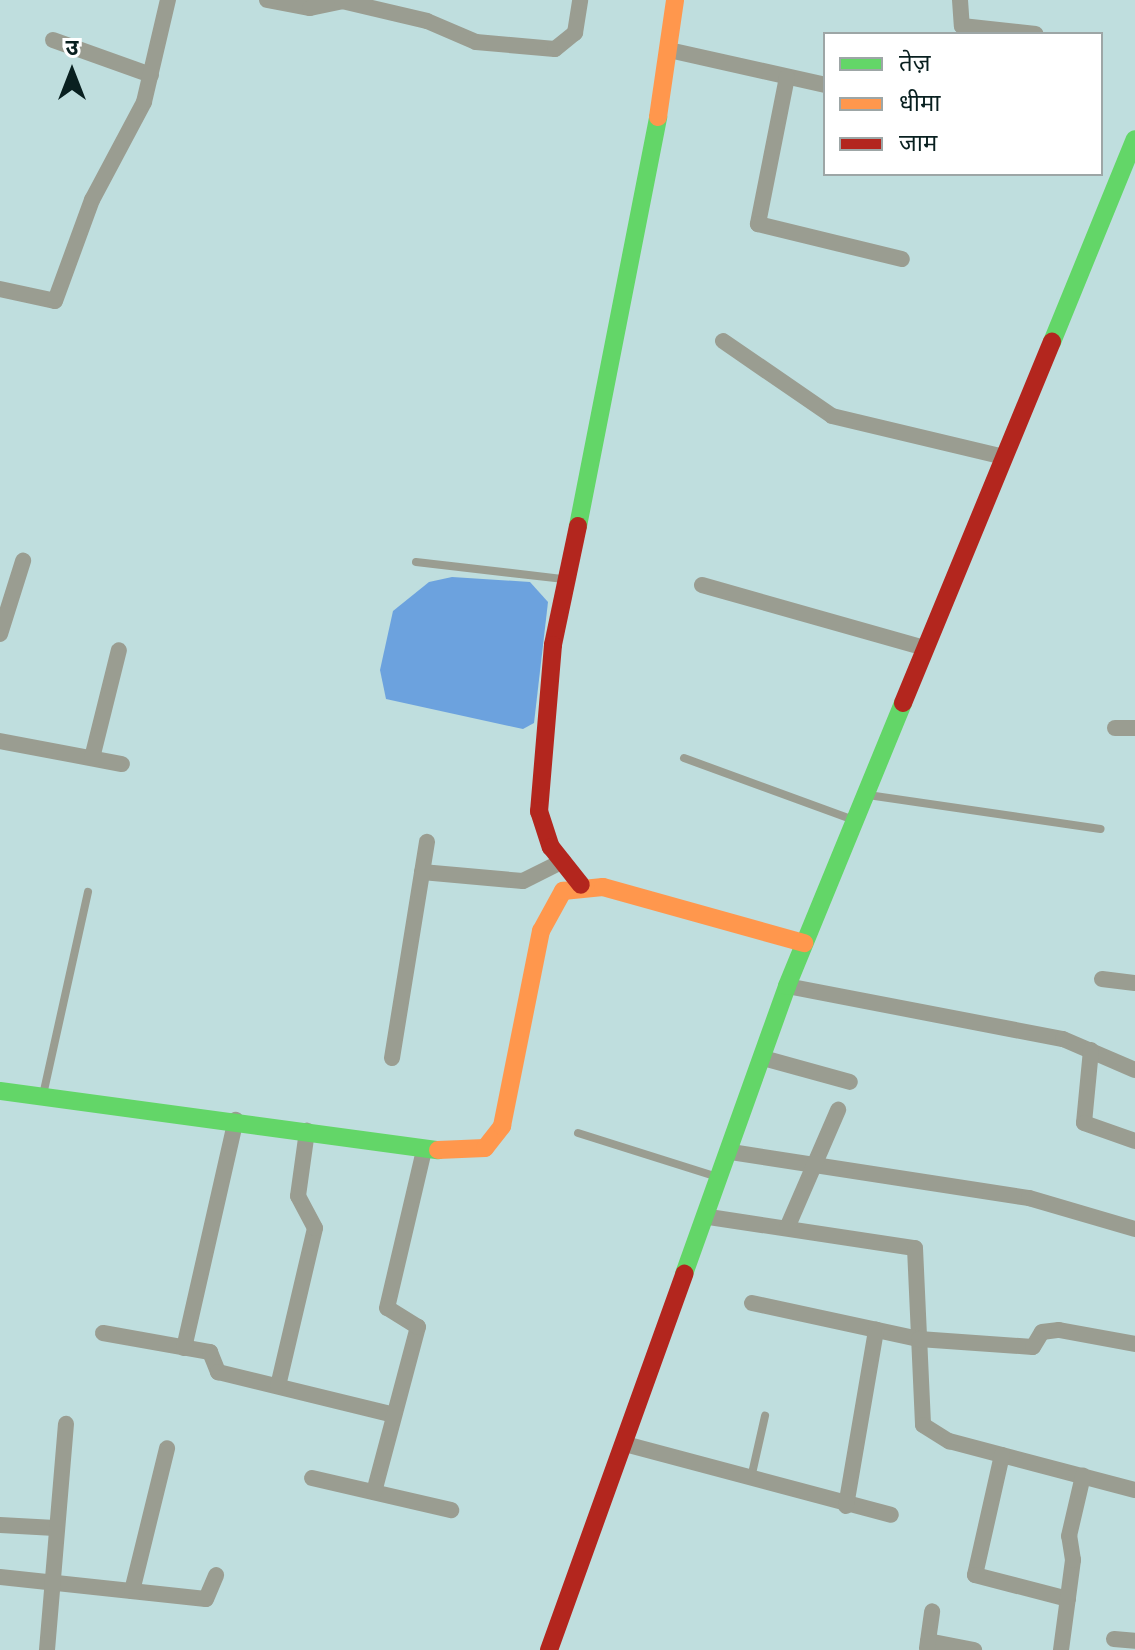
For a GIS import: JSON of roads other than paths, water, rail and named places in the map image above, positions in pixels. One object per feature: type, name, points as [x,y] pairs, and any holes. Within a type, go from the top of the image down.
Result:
[{"type":"main road","points":[[581,885],[563,861],[539,811],[562,579],[644,215],[675,0]]},
{"type":"main road","points":[[549,1650],[709,1217],[787,986],[1135,139]]},
{"type":"main road","points":[[0,1091],[236,1120],[424,1150],[485,1148],[496,1141],[541,931],[563,891],[581,885],[804,943]]},
{"type":"street","points":[[0,289],[55,301],[92,200],[151,75],[168,0]]},
{"type":"street","points":[[267,0],[310,8],[342,1],[427,21],[476,42],[555,49],[575,33],[580,0]]},
{"type":"street","points":[[960,0],[962,26],[1018,32]]},
{"type":"street","points":[[53,40],[151,75]]},
{"type":"street","points":[[669,50],[823,85]]},
{"type":"street","points":[[787,77],[758,224],[902,259]]},
{"type":"street","points":[[723,341],[832,416],[1004,457]]},
{"type":"street","points":[[0,634],[23,561]]},
{"type":"street","points":[[702,585],[924,648]]},
{"type":"street","points":[[92,758],[119,650]]},
{"type":"street","points":[[1115,728],[1135,728]]},
{"type":"street","points":[[0,741],[122,764]]},
{"type":"street","points":[[392,1058],[427,842]]},
{"type":"street","points":[[422,872],[523,881],[563,861]]},
{"type":"street","points":[[1102,979],[1135,983]]},
{"type":"street","points":[[787,986],[1091,1050],[1135,1070]]},
{"type":"street","points":[[1091,1050],[1084,1123],[1135,1141]]},
{"type":"street","points":[[763,1058],[850,1082]]},
{"type":"street","points":[[787,1228],[838,1110]]},
{"type":"street","points":[[184,1348],[236,1120]]},
{"type":"street","points":[[278,1386],[315,1228],[297,1188],[307,1131]]},
{"type":"street","points":[[374,1492],[418,1323],[387,1308],[424,1150]]},
{"type":"street","points":[[731,1152],[1029,1198],[1135,1229]]},
{"type":"street","points":[[709,1217],[915,1248],[923,1425],[949,1441],[1135,1490]]},
{"type":"street","points":[[752,1303],[919,1339],[1033,1347],[1042,1332],[1059,1330],[1135,1344]]},
{"type":"street","points":[[846,1506],[876,1330]]},
{"type":"street","points":[[103,1333],[210,1352],[218,1372],[394,1415]]},
{"type":"street","points":[[47,1650],[50,1583],[66,1424]]},
{"type":"street","points":[[625,1444],[750,1482],[891,1515]]},
{"type":"street","points":[[132,1591],[167,1448]]},
{"type":"street","points":[[1002,1455],[975,1575],[1068,1599]]},
{"type":"street","points":[[1061,1650],[1068,1599],[1069,1536],[1083,1476]]},
{"type":"street","points":[[312,1478],[451,1510]]},
{"type":"street","points":[[0,1525],[55,1528]]},
{"type":"street","points":[[0,1577],[206,1599],[216,1575]]},
{"type":"street","points":[[932,1611],[927,1645],[974,1650]]},
{"type":"street","points":[[1114,1639],[1135,1641]]},
{"type":"lane","points":[[416,562],[562,579]]},
{"type":"lane","points":[[684,758],[853,820]]},
{"type":"lane","points":[[864,794],[1101,829]]},
{"type":"lane","points":[[43,1096],[88,892]]},
{"type":"lane","points":[[578,1133],[722,1179]]},
{"type":"lane","points":[[750,1482],[765,1416]]},
{"type":"water","points":[[452,577],[530,582],[548,602],[534,723],[523,729],[386,699],[380,670],[393,611],[429,582]]}]
